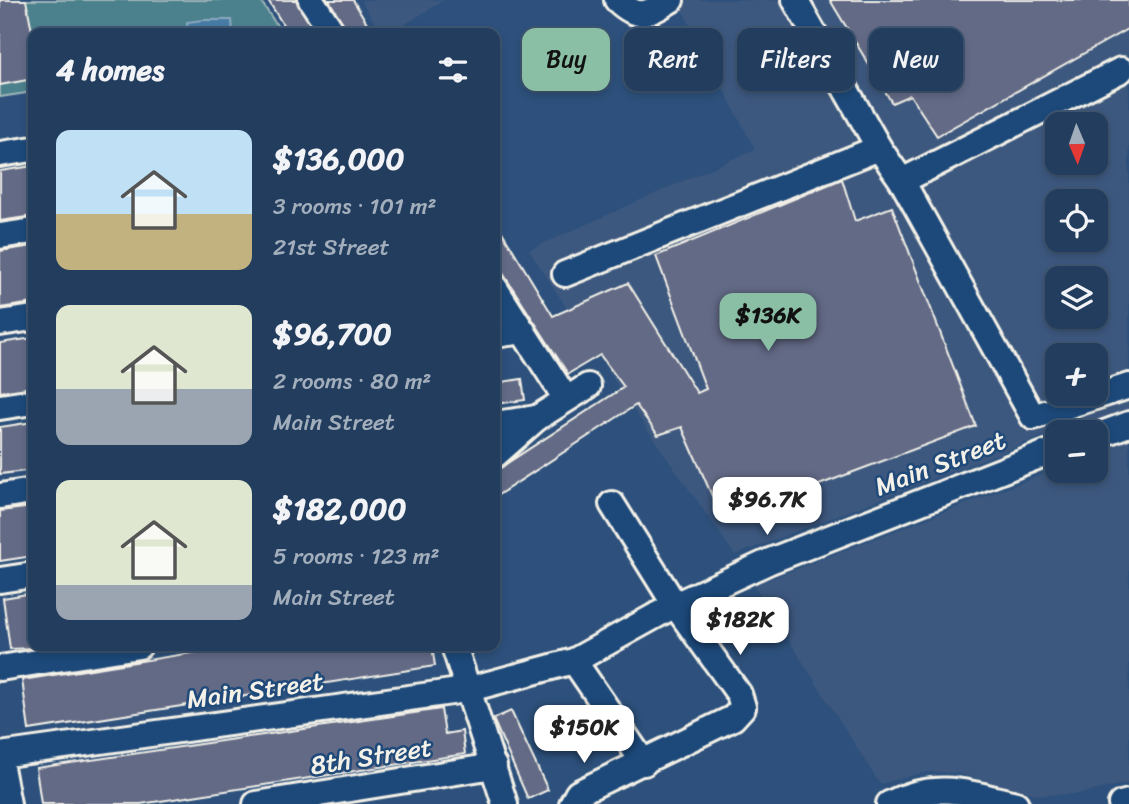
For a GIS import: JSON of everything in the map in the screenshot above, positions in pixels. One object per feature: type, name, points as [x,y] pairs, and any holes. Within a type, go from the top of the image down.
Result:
[{"type":"street","points":[[311,0],[330,28]]},
{"type":"street","points":[[617,0],[629,12],[646,14],[671,0]]},
{"type":"street","points":[[795,0],[879,148],[902,181],[1033,417],[1129,386]]},
{"type":"street","points":[[902,181],[1121,70]]},
{"type":"street","points":[[565,274],[879,148]]},
{"type":"street","points":[[0,154],[28,150]]},
{"type":"street","points":[[0,236],[28,232]]},
{"type":"street","points":[[500,296],[566,399]]},
{"type":"street","points":[[0,323],[28,319]]},
{"type":"street","points":[[500,334],[523,331]]},
{"type":"street","points":[[500,451],[537,418],[589,386]]},
{"type":"street","points":[[0,407],[28,403]]},
{"type":"street","points":[[500,423],[537,418]]},
{"type":"street","points":[[1108,432],[1129,424]]},
{"type":"street","name":"Main Street","points":[[0,755],[466,690],[573,661],[675,606],[770,561],[1045,454]]},
{"type":"street","points":[[0,496],[28,492]]},
{"type":"street","points":[[572,804],[578,793],[733,718],[743,707],[739,694],[675,606],[612,504]]},
{"type":"street","points":[[0,580],[28,576]]},
{"type":"street","points":[[0,668],[107,651]]},
{"type":"street","points":[[455,651],[505,804]]},
{"type":"street","points":[[573,661],[644,763]]},
{"type":"street","points":[[0,762],[8,804]]},
{"type":"street","name":"8th Street","points":[[256,804],[494,766]]},
{"type":"street","points":[[889,804],[923,791],[944,788],[1016,804]]},
{"type":"street","points":[[1121,804],[1129,802]]},
{"type":"shaded area","points":[[361,0],[444,0],[399,28],[378,28]]},
{"type":"shaded area","points":[[677,0],[1129,0],[1129,783],[1078,794],[1039,795],[957,773],[926,772],[880,784],[754,585],[1045,474],[1045,483],[1108,483],[1108,420],[1045,420],[1045,435],[735,555],[635,412],[529,250],[755,149],[723,88],[723,28],[692,28]]},
{"type":"shaded area","points":[[232,20],[233,28],[188,28],[187,22]]},
{"type":"green space","points":[[0,0],[260,0],[279,28],[28,28],[28,93],[0,97]]},
{"type":"building","points":[[0,0],[26,0],[31,28],[28,28],[28,80],[0,85]]},
{"type":"building","points":[[268,0],[296,0],[312,28],[285,28]]},
{"type":"building","points":[[329,0],[353,0],[370,28],[345,28]]},
{"type":"building","points":[[830,0],[1129,0],[1129,28],[937,136],[910,95],[892,103],[885,91],[963,91],[963,28],[869,28],[869,65],[855,42],[855,28],[847,28]]},
{"type":"building","points":[[28,167],[28,217],[0,221],[0,171]]},
{"type":"building","points":[[842,179],[855,221],[892,207],[976,426],[723,521],[682,427],[658,435],[636,405],[500,494],[500,468],[624,387],[600,355],[568,374],[500,269],[500,228],[553,316],[628,283],[697,393],[706,389],[656,256]]},
{"type":"building","points":[[28,247],[28,304],[0,308],[0,251]]},
{"type":"building","points":[[28,339],[28,388],[0,392],[0,343]]},
{"type":"building","points":[[522,379],[525,400],[500,403],[500,382]]},
{"type":"building","points":[[28,423],[28,471],[0,474],[0,427]]},
{"type":"building","points":[[28,508],[28,557],[0,561],[0,511]]},
{"type":"building","points":[[28,594],[28,648],[10,649],[3,598]]},
{"type":"building","points":[[204,651],[433,651],[435,666],[29,730],[22,680]]},
{"type":"building","points":[[441,709],[445,734],[462,731],[465,754],[141,804],[41,804],[36,768]]},
{"type":"building","points":[[511,711],[548,790],[528,799],[493,719]]}]
